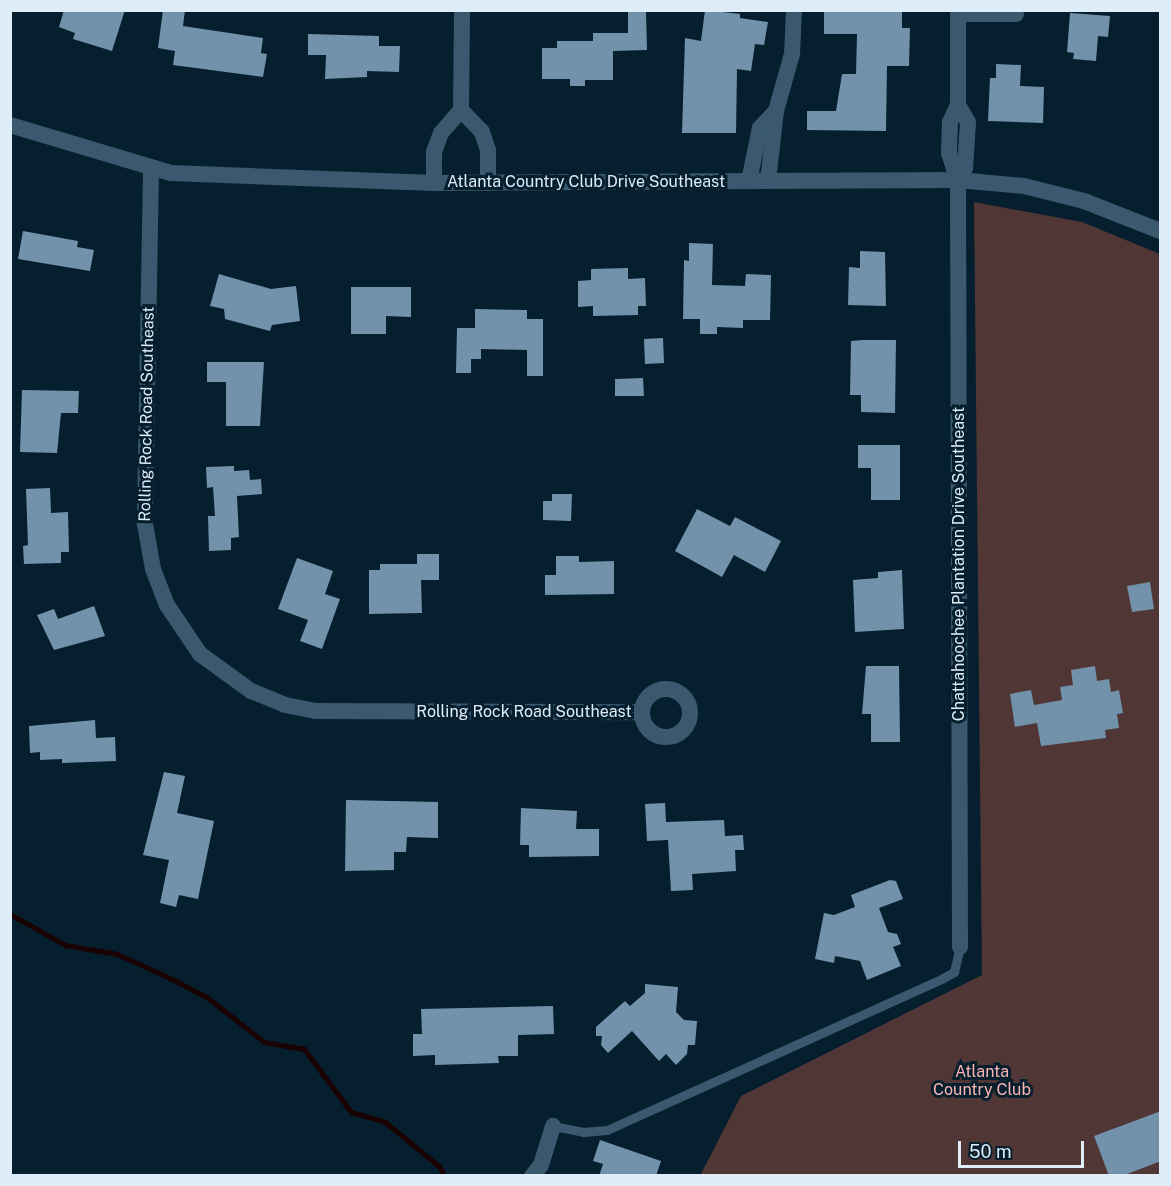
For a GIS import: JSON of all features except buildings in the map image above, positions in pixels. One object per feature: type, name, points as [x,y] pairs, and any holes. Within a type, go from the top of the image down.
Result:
[{"type":"street","points":[[434,183],[434,152],[441,133],[460,110],[462,10]]},
{"type":"street","points":[[768,182],[776,111],[790,67],[794,10]]},
{"type":"street","name":"Chattahoochee Plantation Drive Southeast","points":[[960,947],[958,180],[952,169],[950,122],[958,105],[958,12],[1016,14]]},
{"type":"street","points":[[460,110],[482,132],[489,150],[488,183]]},
{"type":"street","points":[[749,182],[760,128],[776,111]]},
{"type":"street","name":"Atlanta Country Club Drive Southeast","points":[[10,125],[151,170],[229,177],[434,183],[958,180],[1024,186],[1064,196],[1161,231]]},
{"type":"street","name":"Rolling Rock Road Southeast","points":[[151,170],[145,524],[151,561],[167,605],[200,654],[251,691],[285,705],[316,711],[642,712]]},
{"type":"street","points":[[532,1176],[541,1166],[553,1126]]},
{"type":"lane","points":[[553,1126],[583,1132],[607,1130],[943,978],[954,972],[960,947]]},
{"type":"green space","name":"Atlanta Country Club","points":[[974,202],[1082,222],[1160,254],[1160,1175],[700,1176],[741,1096],[982,975]]},
{"type":"waterway","points":[[10,914],[65,945],[117,954],[170,978],[208,998],[264,1042],[304,1049],[351,1112],[385,1122],[440,1167],[444,1176]]}]
